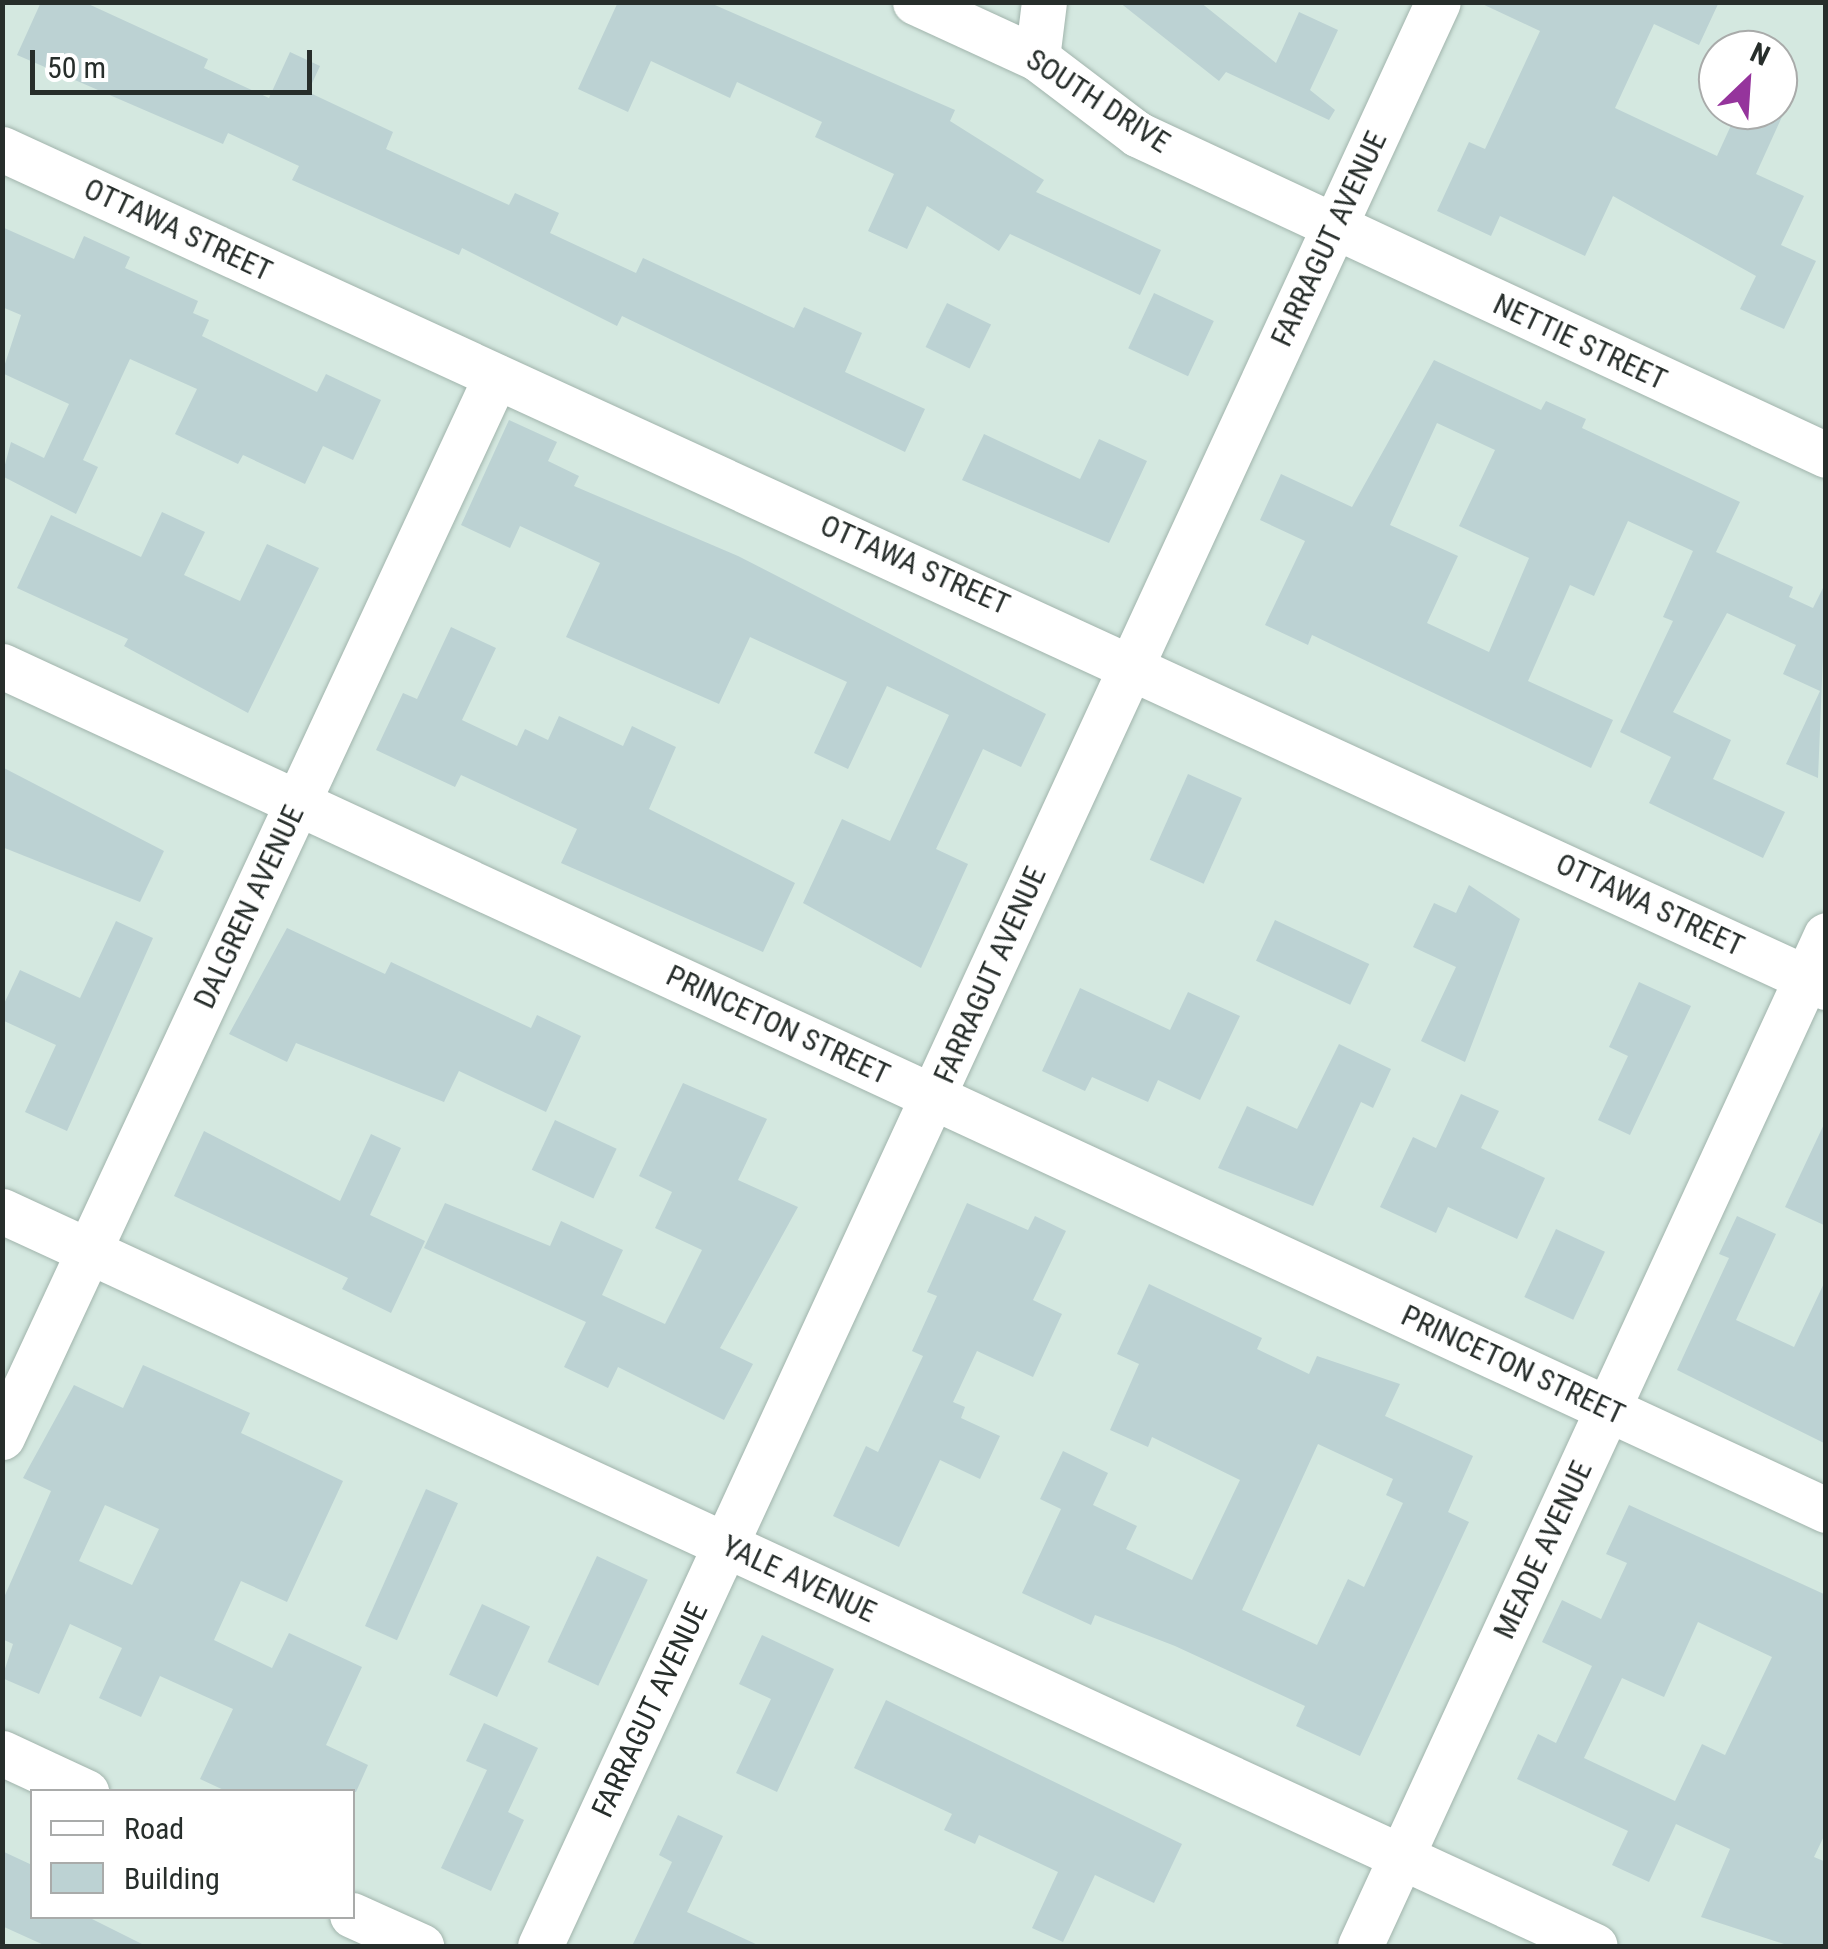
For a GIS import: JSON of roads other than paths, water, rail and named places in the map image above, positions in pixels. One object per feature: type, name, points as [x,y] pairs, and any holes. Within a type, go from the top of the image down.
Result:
[{"type":"street","name":"SOUTH DRIVE","points":[[915,2],[1037,58],[1137,134],[1334,229]]},
{"type":"street","points":[[1037,58],[1044,2]]},
{"type":"street","name":"FARRAGUT AVENUE","points":[[540,1946],[1438,2]]},
{"type":"street","name":"OTTAWA STREET","points":[[2,149],[1131,663],[1816,982]]},
{"type":"street","name":"NETTIE STREET","points":[[1334,229],[1826,455]]},
{"type":"street","name":"DALGREN AVENUE","points":[[2,1438],[496,376]]},
{"type":"street","name":"PRINCETON STREET","points":[[2,666],[1826,1510]]},
{"type":"street","name":"MEADE AVENUE","points":[[1360,1946],[1608,1408],[1816,982],[1826,935]]},
{"type":"street","name":"YALE AVENUE","points":[[2,1211],[1596,1946]]},
{"type":"street","points":[[2,1753],[80,1789]]},
{"type":"street","points":[[355,1916],[421,1946]]}]
